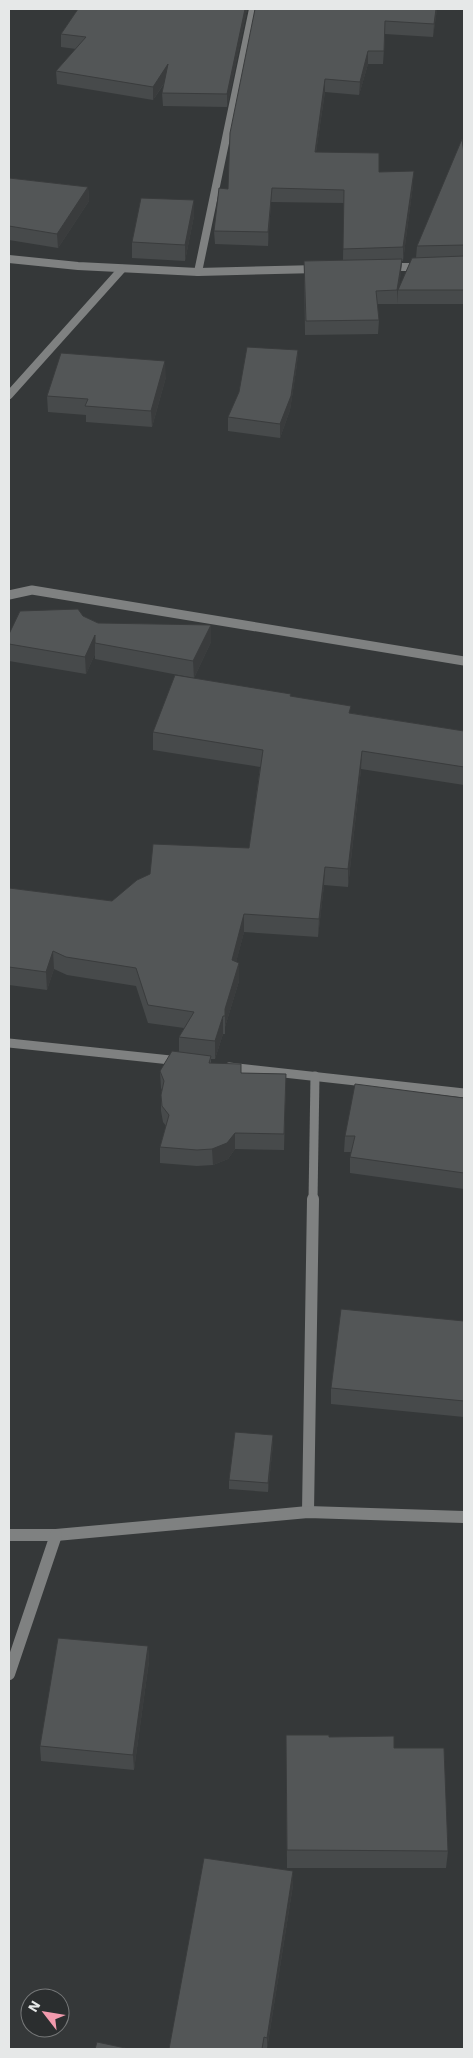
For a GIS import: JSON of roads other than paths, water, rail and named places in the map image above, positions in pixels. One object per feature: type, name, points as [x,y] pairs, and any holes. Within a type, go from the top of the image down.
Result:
[{"type":"street","points":[[198,272],[253,9]]},
{"type":"street","points":[[9,259],[78,266],[198,272],[326,269]]},
{"type":"street","points":[[376,268],[425,266]]},
{"type":"street","points":[[9,395],[122,269]]},
{"type":"street","points":[[9,595],[32,590],[464,661]]},
{"type":"street","points":[[9,1043],[186,1062]]},
{"type":"street","points":[[216,1065],[464,1093]]},
{"type":"street","points":[[308,1512],[315,1076]]},
{"type":"street","points":[[9,1535],[56,1535],[308,1512],[464,1517]]},
{"type":"street","points":[[9,1674],[56,1535]]}]
